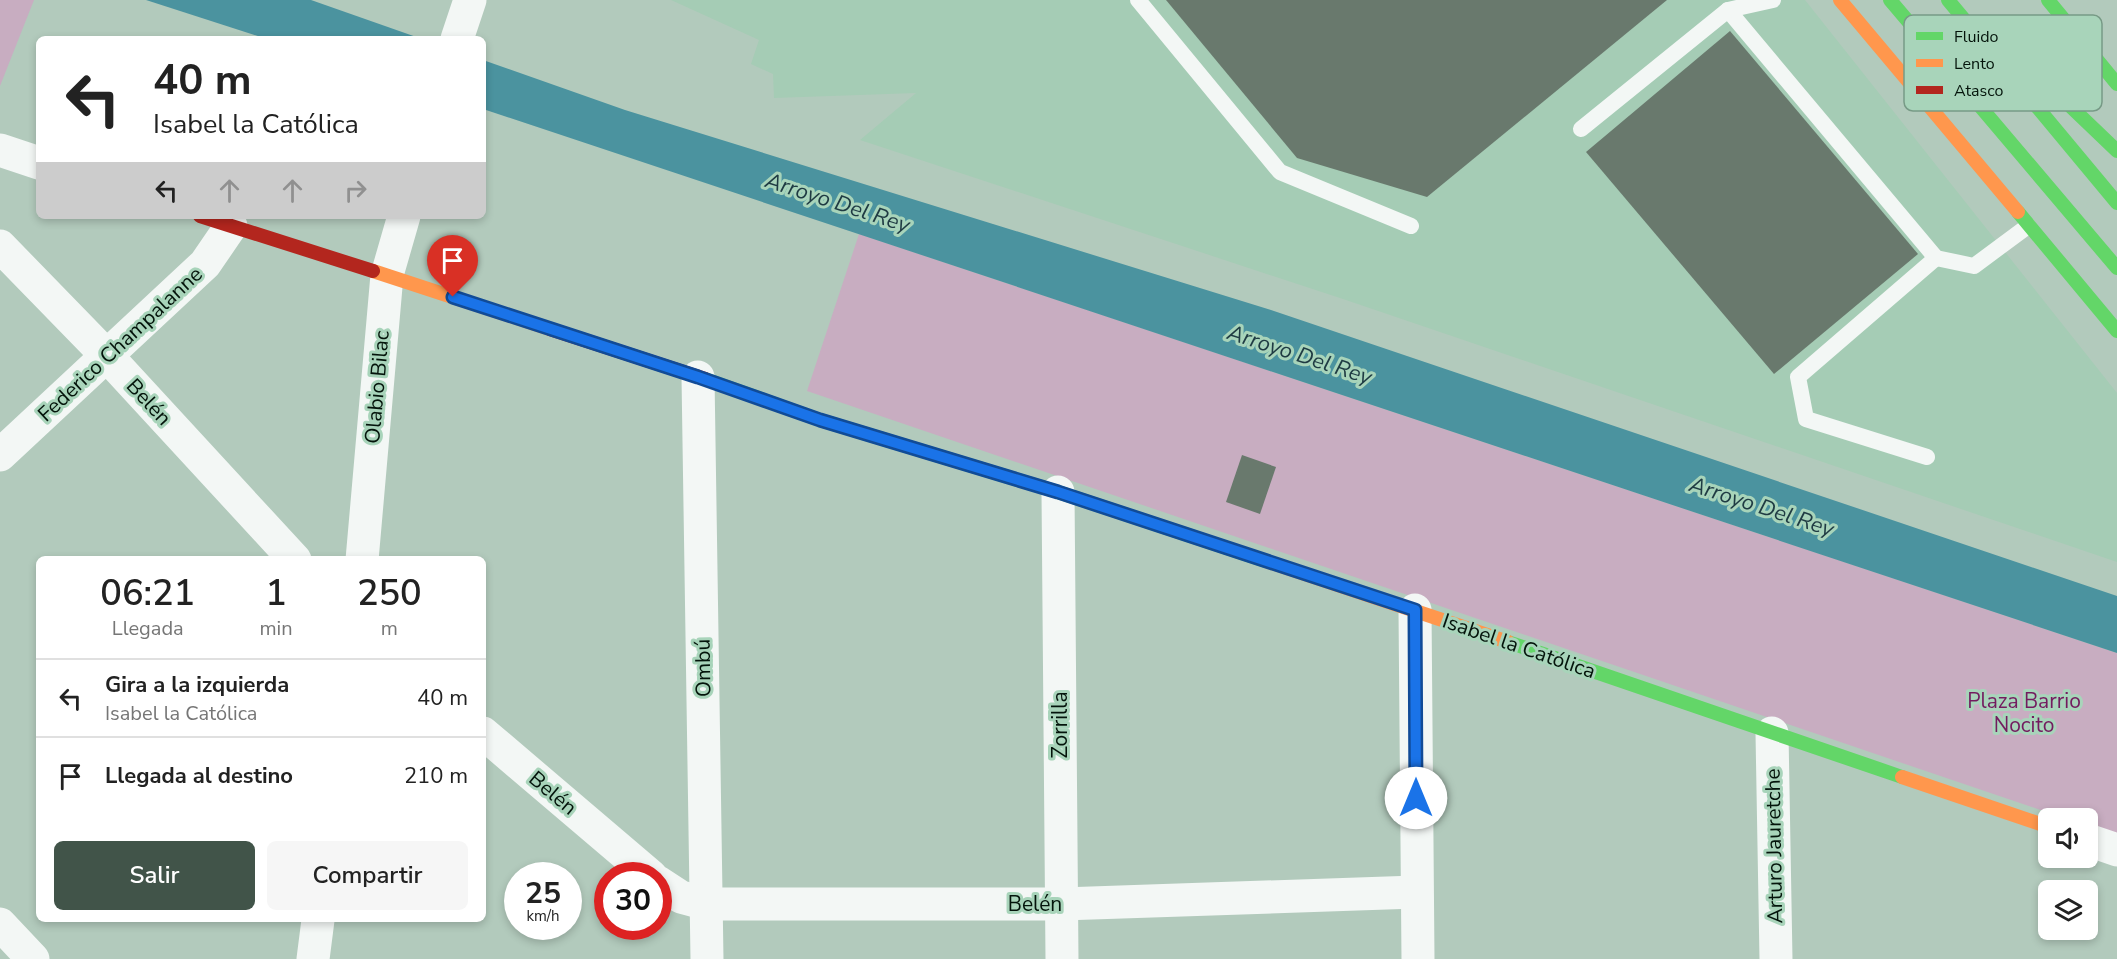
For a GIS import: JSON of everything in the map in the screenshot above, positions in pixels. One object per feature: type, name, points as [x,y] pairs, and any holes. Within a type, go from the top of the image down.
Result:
[{"type":"main road","points":[[1840,0],[1904,77]]},
{"type":"main road","points":[[1890,0],[1904,17]]},
{"type":"main road","points":[[1948,0],[1961,15]]},
{"type":"main road","points":[[1960,0],[1975,15]]},
{"type":"main road","points":[[2048,0],[2060,15]]},
{"type":"main road","points":[[2102,66],[2117,84]]},
{"type":"main road","points":[[1932,111],[2117,331]]},
{"type":"main road","points":[[1984,111],[2117,268]]},
{"type":"main road","points":[[2041,111],[2117,202]]},
{"type":"main road","points":[[2075,111],[2117,151]]},
{"type":"main road","name":"Isabel la Católica","points":[[209,219],[387,274],[820,420],[1058,492],[1415,610],[2038,823]]},
{"type":"street","points":[[457,36],[460,2]]},
{"type":"street","points":[[0,150],[36,162]]},
{"type":"street","name":"Olabio Bilac","points":[[362,556],[387,274],[403,219]]},
{"type":"street","name":"Federico Champalanne","points":[[0,455],[206,264],[231,226]]},
{"type":"street","name":"Belén","points":[[0,246],[108,357],[291,556]]},
{"type":"street","name":"Ombú","points":[[698,377],[707,959]]},
{"type":"street","name":"Zorrilla","points":[[1058,492],[1062,959]]},
{"type":"street","points":[[1415,610],[1418,959]]},
{"type":"street","name":"Arturo Jauretche","points":[[1772,733],[1776,959]]},
{"type":"street","name":"Belén","points":[[486,736],[635,862]]},
{"type":"street","points":[[2098,843],[2117,850]]},
{"type":"street","name":"Belén","points":[[672,891],[681,897],[707,904],[1062,904],[1416,892]]},
{"type":"street","points":[[313,959],[318,922]]},
{"type":"street","points":[[0,924],[33,959]]},
{"type":"lane","points":[[1138,0],[1280,172],[1411,226]]},
{"type":"lane","points":[[1581,129],[1728,10],[1773,0]]},
{"type":"lane","points":[[1728,10],[1936,258],[1974,266],[2028,226]]},
{"type":"lane","points":[[1927,457],[1806,419],[1798,377],[1936,258]]},
{"type":"shaded area","points":[[671,0],[1805,0],[2117,393],[2117,562],[1343,299],[860,140],[916,93],[774,98],[773,74],[751,64],[759,40]]},
{"type":"green space","points":[[0,0],[34,0],[0,86]]},
{"type":"green space","name":"Plaza Barrio Nocito","points":[[859,234],[2117,653],[2117,836],[2098,829],[2098,808],[2038,809],[807,391]]},
{"type":"water","points":[[146,0],[311,0],[413,36],[258,36]]},
{"type":"water","name":"Arroyo Del Rey","points":[[486,61],[625,110],[1271,310],[2117,596],[2117,653],[486,110]]},
{"type":"building","points":[[1166,0],[1667,0],[1427,197],[1297,158]]},
{"type":"building","points":[[1730,31],[1918,254],[1774,374],[1586,152]]},
{"type":"building","points":[[1242,455],[1276,467],[1260,514],[1226,502]]},
{"type":"traffic: fast","points":[[1890,0],[1904,17]]},
{"type":"traffic: fast","points":[[1948,0],[1960,15]]},
{"type":"traffic: fast","points":[[2048,0],[2060,15]]},
{"type":"traffic: fast","points":[[2102,66],[2117,84]]},
{"type":"traffic: fast","points":[[1984,111],[2117,268]]},
{"type":"traffic: fast","points":[[2040,111],[2117,203]]},
{"type":"traffic: fast","points":[[2075,111],[2117,151]]},
{"type":"traffic: fast","points":[[2018,212],[2117,331]]},
{"type":"traffic: fast","points":[[705,379],[820,420],[1058,492],[1266,561]]},
{"type":"traffic: fast","points":[[1508,642],[1902,777]]},
{"type":"traffic: slow","points":[[1840,0],[1904,76]]},
{"type":"traffic: slow","points":[[1933,111],[2018,212]]},
{"type":"traffic: slow","points":[[373,271],[550,329]]},
{"type":"traffic: slow","points":[[1266,561],[1508,642]]},
{"type":"traffic: slow","points":[[1902,777],[2038,823]]},
{"type":"traffic: jam","points":[[209,219],[373,271]]},
{"type":"traffic: jam","points":[[550,329],[705,379]]},
{"type":"route","points":[[453,297],[698,377],[820,420],[1058,492],[1415,610],[1416,798]]}]
